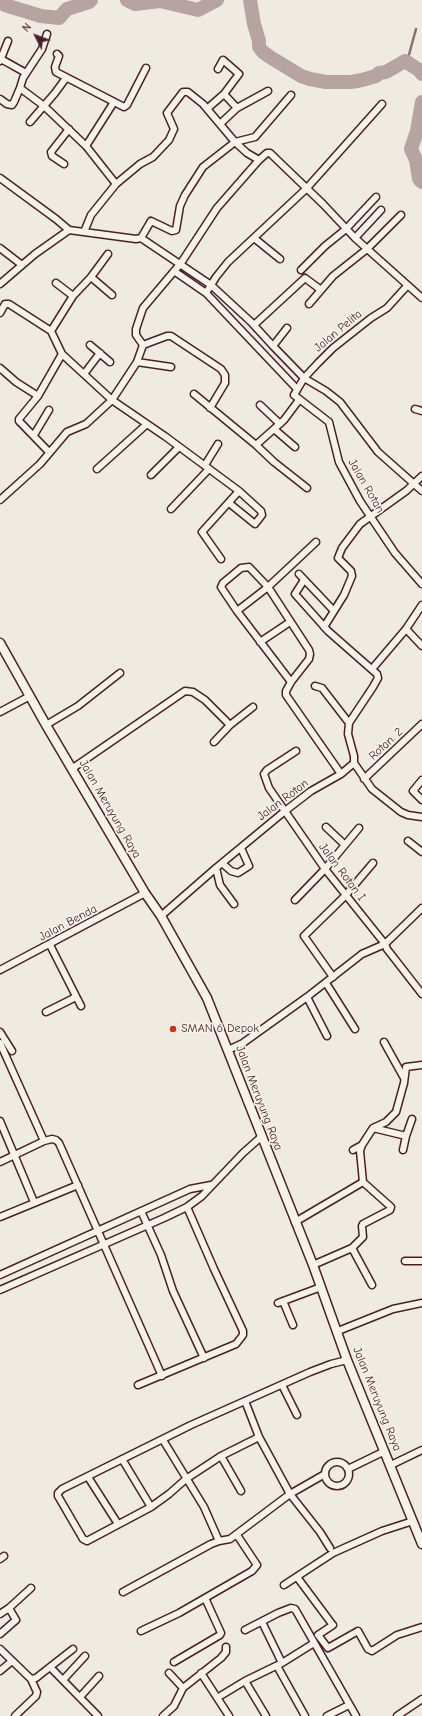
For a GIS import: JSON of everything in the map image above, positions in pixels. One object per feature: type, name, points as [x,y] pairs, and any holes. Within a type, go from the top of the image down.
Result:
[{"type":"main road","name":"Jalan Meruyung Raya","points":[[0,644],[145,893],[161,916],[207,998],[313,1265],[338,1331],[347,1360],[422,1544]]},
{"type":"street","points":[[0,99],[7,104],[12,105],[26,73],[42,49],[47,34]]},
{"type":"street","points":[[8,41],[0,60],[26,73]]},
{"type":"street","points":[[57,54],[59,56],[55,70],[66,78],[124,107],[126,106],[146,68]]},
{"type":"street","points":[[208,108],[224,94],[239,73],[223,60],[218,69]]},
{"type":"street","points":[[30,122],[66,78]]},
{"type":"street","points":[[20,88],[44,106],[69,129],[86,146],[116,184]]},
{"type":"street","points":[[220,124],[237,108],[268,91]]},
{"type":"street","points":[[84,232],[91,215],[116,184],[140,164],[153,157],[169,140],[174,129],[167,113],[183,92],[188,92],[208,108],[235,142],[247,153],[259,160]]},
{"type":"street","points":[[224,94],[237,108]]},
{"type":"street","points":[[141,238],[152,221],[172,230],[176,230],[180,206],[190,185],[203,167],[235,142],[255,137],[292,95]]},
{"type":"street","points":[[86,146],[114,102]]},
{"type":"street","points":[[206,293],[216,276],[228,262],[306,189],[382,104]]},
{"type":"street","points":[[64,164],[52,156],[51,152],[69,129]]},
{"type":"street","points":[[143,345],[136,335],[136,329],[140,316],[148,302],[181,263],[217,208],[266,153],[270,153],[323,204],[346,230],[422,298]]},
{"type":"street","points":[[0,178],[69,230],[136,239],[141,238],[181,263],[211,285],[254,325],[304,378],[326,391],[340,402],[378,452],[422,491]]},
{"type":"street","points":[[302,270],[325,246],[346,230],[376,197]]},
{"type":"street","points":[[355,238],[381,210]]},
{"type":"street","points":[[309,304],[334,276],[367,249],[401,216]]},
{"type":"street","points":[[0,284],[22,265],[69,230]]},
{"type":"street","points":[[254,238],[280,259]]},
{"type":"street","points":[[0,248],[22,265]]},
{"type":"street","points":[[51,331],[73,296],[108,254]]},
{"type":"street","points":[[174,271],[206,293],[297,389],[294,395],[300,400],[280,424],[256,445]]},
{"type":"street","points":[[91,276],[112,295]]},
{"type":"street","points":[[254,325],[305,278],[321,290]]},
{"type":"street","points":[[56,282],[73,296]]},
{"type":"street","name":"Jalan Pelita","points":[[297,389],[304,378],[333,348],[377,313],[387,308],[407,286]]},
{"type":"street","points":[[0,313],[5,304],[9,304],[51,331],[62,354],[112,400],[239,491],[262,512],[262,515],[257,524],[254,524],[229,503]]},
{"type":"street","points":[[273,346],[287,328]]},
{"type":"street","points":[[143,345],[167,336],[171,336],[222,369],[225,375],[225,383],[210,408]]},
{"type":"street","points":[[90,345],[110,362]]},
{"type":"street","points":[[0,500],[40,464],[67,432],[86,424],[112,400],[137,362],[143,345]]},
{"type":"street","points":[[84,374],[100,353]]},
{"type":"street","points":[[49,452],[19,421],[19,419],[38,396],[62,354]]},
{"type":"street","points":[[137,362],[171,367]]},
{"type":"street","points":[[0,368],[16,382],[38,396]]},
{"type":"street","points":[[194,394],[210,408],[220,414],[274,462],[307,488]]},
{"type":"street","name":"Jalan Rotan","points":[[300,400],[330,422],[339,462],[360,501],[395,553],[422,584]]},
{"type":"street","points":[[260,405],[280,424]]},
{"type":"street","points":[[415,409],[422,411]]},
{"type":"street","points":[[34,435],[49,410]]},
{"type":"street","points":[[97,469],[147,424]]},
{"type":"street","points":[[274,429],[294,447]]},
{"type":"street","points":[[171,509],[207,467],[218,444]]},
{"type":"street","points":[[151,475],[179,447]]},
{"type":"street","points":[[324,627],[344,595],[352,576],[351,571],[338,557],[358,526],[414,485],[422,476]]},
{"type":"street","points":[[221,559],[202,532],[239,491]]},
{"type":"street","points":[[237,611],[268,587],[316,542]]},
{"type":"street","points":[[291,682],[237,611],[221,586],[241,568],[248,567],[268,587],[310,654],[309,659],[291,682],[286,691],[286,695],[341,774]]},
{"type":"street","points":[[299,574],[334,611]]},
{"type":"street","points":[[304,580],[295,594],[324,627],[372,669],[378,678],[349,723],[348,734],[354,756],[354,764],[372,789],[401,812],[408,815],[422,817]]},
{"type":"street","points":[[372,669],[406,629],[422,605]]},
{"type":"street","points":[[260,642],[290,622]]},
{"type":"street","points":[[406,629],[422,646]]},
{"type":"street","points":[[46,725],[78,706],[120,673]]},
{"type":"street","points":[[315,686],[322,688],[349,723]]},
{"type":"street","points":[[73,768],[186,691],[194,692],[205,700],[230,725]]},
{"type":"street","points":[[0,712],[30,696]]},
{"type":"street","points":[[214,742],[230,725],[253,707]]},
{"type":"street","name":"Rotan. 2","points":[[364,779],[422,724]]},
{"type":"street","name":"Jalan Rotan I","points":[[296,750],[267,770],[264,774],[269,788],[345,896],[385,944],[387,949],[420,986],[422,994]]},
{"type":"street","name":"Jalan Rotan","points":[[161,916],[285,811],[311,791],[341,774],[354,764]]},
{"type":"street","points":[[422,780],[414,791],[422,800]]},
{"type":"street","points":[[326,827],[345,845]]},
{"type":"street","points":[[295,900],[325,869],[359,828]]},
{"type":"street","points":[[408,841],[422,852]]},
{"type":"street","points":[[222,863],[232,871],[238,873],[249,866],[241,848]]},
{"type":"street","points":[[333,977],[304,936],[345,896],[373,863]]},
{"type":"street","points":[[216,868],[220,885],[234,904]]},
{"type":"street","name":"Jalan Benda","points":[[0,970],[50,945],[145,893]]},
{"type":"street","points":[[228,1050],[243,1043],[307,997],[362,954],[385,944],[422,908]]},
{"type":"street","points":[[50,945],[81,1006]]},
{"type":"street","points":[[326,982],[355,1030]]},
{"type":"street","points":[[46,1012],[76,997]]},
{"type":"street","points":[[307,997],[327,1036]]},
{"type":"street","points":[[0,1032],[12,1052]]},
{"type":"street","points":[[0,1042],[44,1141]]},
{"type":"street","points":[[384,1042],[404,1078]]},
{"type":"street","points":[[313,1265],[352,1248],[363,1237],[362,1226],[391,1209],[391,1207],[363,1182],[360,1151],[362,1145],[373,1128],[386,1122],[396,1112],[406,1068],[422,1065]]},
{"type":"street","points":[[403,1150],[412,1118]]},
{"type":"street","points":[[0,1122],[34,1202]]},
{"type":"street","points":[[373,1128],[406,1136]]},
{"type":"street","points":[[0,1290],[187,1207],[202,1196],[211,1185],[261,1137]]},
{"type":"street","points":[[0,1162],[44,1141],[52,1139],[59,1143],[162,1376]]},
{"type":"street","points":[[353,1150],[362,1145]]},
{"type":"street","points":[[295,1222],[363,1182]]},
{"type":"street","points":[[0,1217],[78,1185]]},
{"type":"street","points":[[0,1275],[98,1232],[190,1189],[211,1185]]},
{"type":"street","points":[[138,1386],[236,1344],[242,1338],[243,1331],[187,1207]]},
{"type":"street","points":[[141,1211],[161,1256],[173,1290],[204,1358]]},
{"type":"street","points":[[352,1248],[372,1285]]},
{"type":"street","points":[[405,1261],[422,1261]]},
{"type":"street","points":[[293,1325],[280,1302],[321,1287]]},
{"type":"street","points":[[338,1331],[393,1309],[422,1303]]},
{"type":"street","points":[[259,1437],[221,1456],[186,1479],[151,1507],[87,1541],[84,1541],[58,1496],[58,1493],[62,1489],[162,1440],[324,1366],[347,1360]]},
{"type":"street","points":[[282,1385],[297,1415]]},
{"type":"street","points":[[245,1401],[259,1437],[290,1494],[320,1532],[330,1548]]},
{"type":"street","points":[[162,1440],[204,1507],[219,1541]]},
{"type":"street","points":[[391,1465],[422,1450]]},
{"type":"street","points":[[348,1469],[385,1451]]},
{"type":"street","points":[[221,1456],[241,1491]]},
{"type":"street","points":[[122,1459],[151,1507]]},
{"type":"street","points":[[123,1592],[219,1541],[225,1541],[237,1535],[290,1494],[325,1474],[329,1465],[337,1462],[342,1463],[348,1469],[348,1478],[342,1485],[333,1485],[329,1482],[325,1474]]},
{"type":"street","points":[[88,1477],[118,1524]]},
{"type":"street","points":[[284,1584],[333,1553],[382,1532],[413,1521]]},
{"type":"street","points":[[141,1631],[156,1625],[205,1598],[255,1568],[257,1565],[237,1535]]},
{"type":"street","points":[[297,1577],[333,1625],[318,1635],[328,1648],[358,1631],[370,1651],[397,1635],[422,1627]]},
{"type":"street","points":[[0,1614],[31,1588]]},
{"type":"street","points":[[174,1662],[221,1633],[205,1598]]},
{"type":"street","points":[[0,1634],[16,1620],[9,1608]]},
{"type":"street","points":[[245,1630],[291,1608],[295,1609],[356,1716]]},
{"type":"street","points":[[262,1622],[280,1665],[306,1716]]},
{"type":"street","points":[[218,1698],[245,1681],[280,1665],[314,1643]]},
{"type":"street","points":[[163,1716],[174,1706],[183,1688],[221,1658],[226,1652],[226,1647]]},
{"type":"street","points":[[0,1649],[31,1679],[37,1692],[36,1696],[15,1716]]},
{"type":"street","points":[[31,1679],[36,1678],[50,1668],[73,1649]]},
{"type":"street","points":[[63,1680],[85,1656]]},
{"type":"street","points":[[0,1671],[12,1661]]},
{"type":"street","points":[[50,1668],[98,1716]]},
{"type":"street","points":[[201,1673],[229,1716]]},
{"type":"street","points":[[169,1674],[183,1688]]},
{"type":"street","points":[[80,1697],[99,1676]]},
{"type":"street","points":[[245,1681],[266,1716]]},
{"type":"street","points":[[397,1716],[422,1699]]},
{"type":"street","points":[[327,1716],[349,1705]]},
{"type":"waterway","points":[[0,1],[5,5],[41,16],[59,18],[67,9],[91,0]]},
{"type":"waterway","points":[[127,0],[135,4],[160,1],[198,10],[217,0]]},
{"type":"waterway","points":[[250,0],[259,47],[270,57],[301,76],[326,82],[351,82],[376,76],[379,73],[386,72],[405,61],[419,70],[422,74]]},
{"type":"waterway","points":[[407,62],[416,29]]},
{"type":"waterway","points":[[422,102],[417,131],[411,149],[416,160],[419,179],[422,182]]},
{"type":"place","name":"SMAN 6 Depok","points":[[173,1029]]}]
